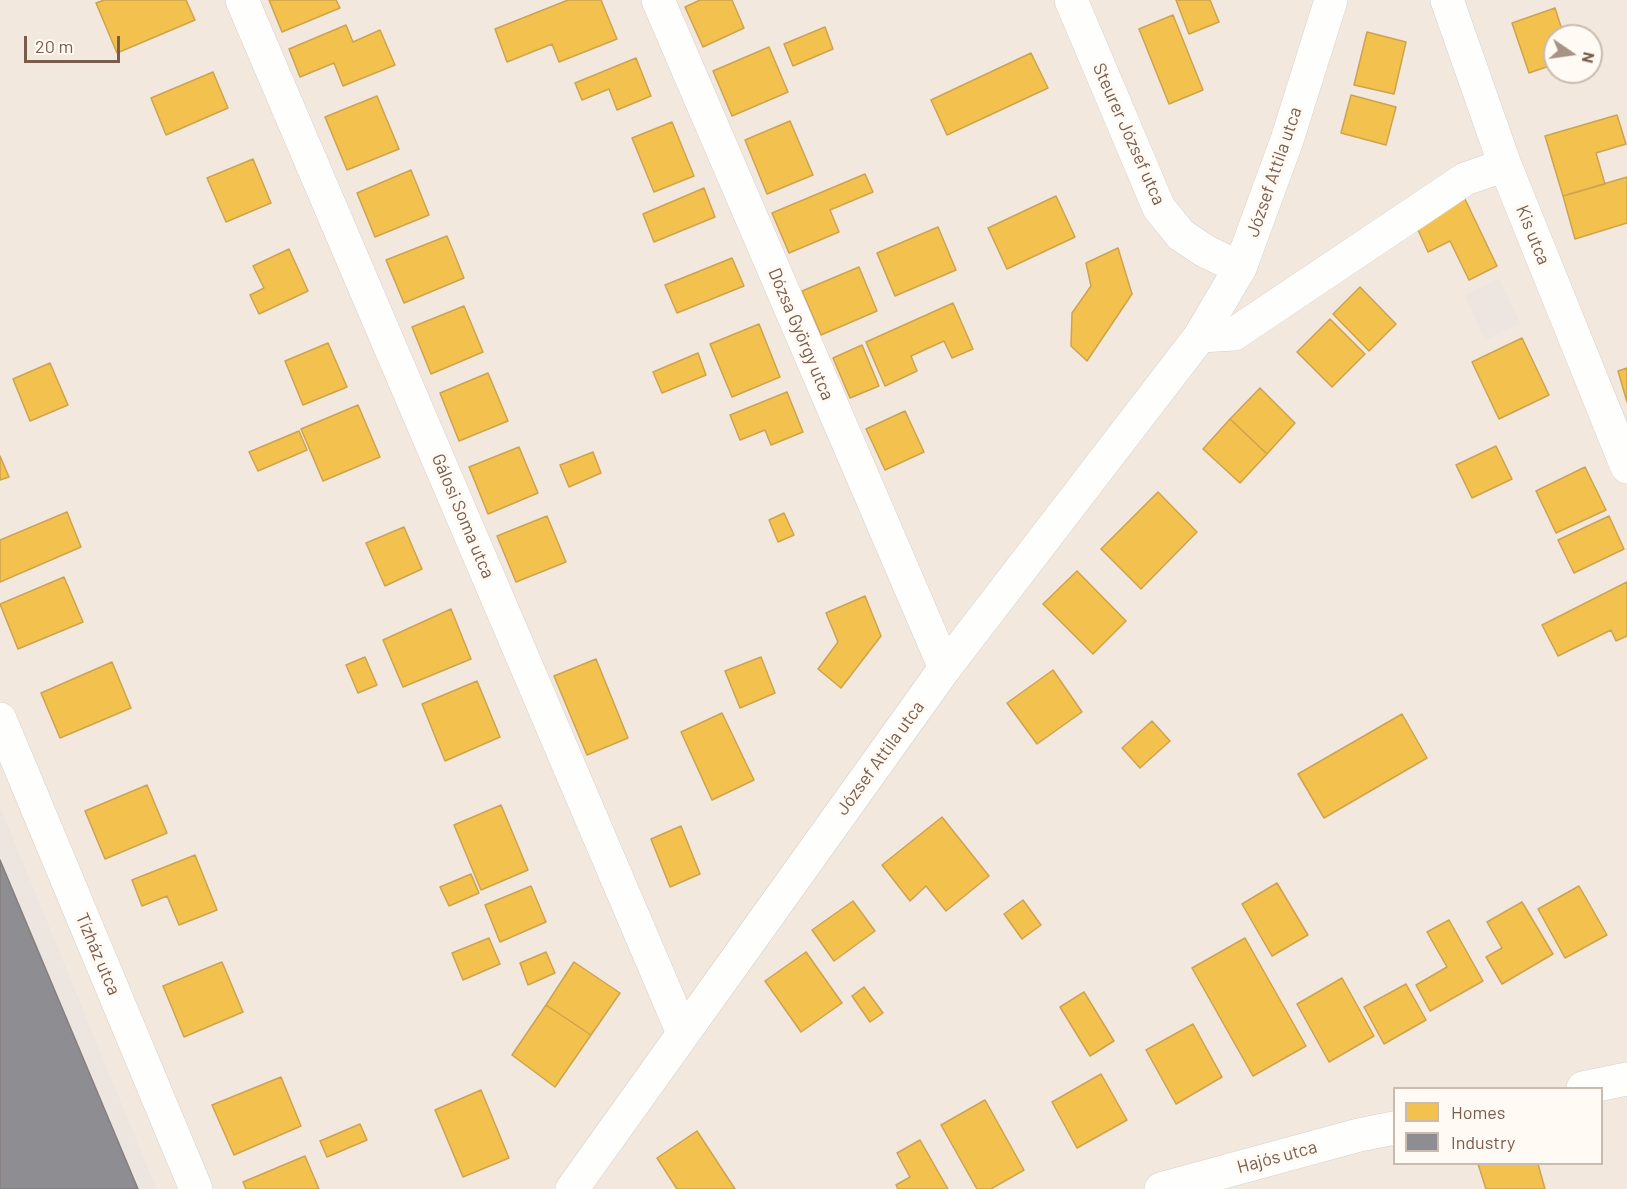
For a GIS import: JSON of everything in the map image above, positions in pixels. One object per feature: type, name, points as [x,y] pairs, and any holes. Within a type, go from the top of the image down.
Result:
[{"type":"street","name":"Gálosi Soma utca","points":[[242,0],[684,1033]]},
{"type":"street","name":"Dózsa György utca","points":[[658,0],[945,668]]},
{"type":"street","name":"Steurer József utca","points":[[1071,0],[1159,208],[1181,235],[1204,251],[1240,268]]},
{"type":"street","name":"József Attila utca","points":[[572,1189],[945,668],[1200,336],[1240,268],[1287,140],[1331,0]]},
{"type":"street","name":"Kis utca","points":[[1447,0],[1505,165],[1627,467]]},
{"type":"street","points":[[1200,336],[1234,334],[1465,179],[1505,165]]},
{"type":"street","name":"Tízház utca","points":[[0,720],[196,1189]]},
{"type":"street","points":[[1592,1087],[1627,1079]]},
{"type":"street","name":"Hajós utca","points":[[1161,1189],[1359,1135],[1393,1128]]},
{"type":"shaded area","points":[[0,0],[1627,0],[1627,1189],[157,1189],[0,805]]},
{"type":"shaded area","points":[[1499,279],[1520,323],[1485,340],[1465,295]]},
{"type":"shaded area","points":[[0,805],[157,1189],[0,1189]]},
{"type":"building: Homes","points":[[104,0],[186,0],[195,20],[117,53],[96,3]]},
{"type":"building: Homes","points":[[269,0],[336,0],[340,8],[282,32]]},
{"type":"building: Homes","points":[[568,0],[601,0],[617,39],[559,62],[552,44],[507,62],[495,29]]},
{"type":"building: Homes","points":[[700,0],[732,0],[744,28],[703,47],[685,7]]},
{"type":"building: Homes","points":[[1176,0],[1210,0],[1219,22],[1189,34]]},
{"type":"building: Homes","points":[[1555,8],[1560,24],[1543,24],[1543,68],[1529,73],[1512,23]]},
{"type":"building: Homes","points":[[1173,15],[1203,90],[1169,104],[1139,29]]},
{"type":"building: Homes","points":[[346,25],[353,42],[380,30],[395,65],[343,86],[334,63],[300,77],[289,49]]},
{"type":"building: Homes","points":[[825,27],[833,49],[793,66],[784,44]]},
{"type":"building: Homes","points":[[1367,32],[1406,42],[1394,94],[1354,85]]},
{"type":"building: Homes","points":[[769,47],[788,92],[732,116],[713,71]]},
{"type":"building: Homes","points":[[1031,53],[1048,88],[947,135],[931,100]]},
{"type":"building: Homes","points":[[636,58],[651,96],[617,110],[609,89],[582,100],[575,83]]},
{"type":"building: Homes","points":[[213,72],[228,108],[166,135],[151,98]]},
{"type":"building: Homes","points":[[1351,95],[1396,107],[1386,145],[1341,133]]},
{"type":"building: Homes","points":[[377,96],[399,149],[347,170],[325,117]]},
{"type":"building: Homes","points":[[1617,115],[1626,144],[1596,153],[1605,184],[1563,196],[1545,136]]},
{"type":"building: Homes","points":[[790,121],[813,175],[767,194],[745,140]]},
{"type":"building: Homes","points":[[672,122],[694,176],[654,192],[632,138]]},
{"type":"building: Homes","points":[[253,159],[271,203],[226,222],[207,178]]},
{"type":"building: Homes","points":[[411,170],[429,215],[375,237],[357,193]]},
{"type":"building: Homes","points":[[865,174],[873,192],[830,210],[839,232],[789,253],[772,213]]},
{"type":"building: Homes","points":[[1627,177],[1627,223],[1575,239],[1563,196]]},
{"type":"building: Homes","points":[[704,188],[715,217],[654,242],[643,214]]},
{"type":"building: Homes","points":[[1056,196],[1075,237],[1007,269],[988,228]]},
{"type":"building: Homes","points":[[1464,197],[1497,266],[1469,280],[1450,241],[1428,252],[1414,221]]},
{"type":"building: Homes","points":[[938,227],[956,270],[895,296],[877,253]]},
{"type":"building: Homes","points":[[447,236],[464,278],[404,303],[386,260]]},
{"type":"building: Homes","points":[[1118,248],[1132,294],[1087,361],[1071,346],[1072,313],[1091,286],[1086,263]]},
{"type":"building: Homes","points":[[289,249],[308,291],[259,314],[250,295],[264,288],[253,266]]},
{"type":"building: Homes","points":[[732,258],[744,286],[677,313],[665,285]]},
{"type":"building: Homes","points":[[859,267],[877,311],[821,335],[802,291]]},
{"type":"building: Homes","points":[[1360,287],[1396,324],[1369,351],[1333,314]]},
{"type":"building: Homes","points":[[953,303],[973,349],[952,358],[944,341],[911,356],[917,371],[885,386],[866,342]]},
{"type":"building: Homes","points":[[464,306],[483,352],[431,374],[412,327]]},
{"type":"building: Homes","points":[[1330,319],[1365,354],[1332,387],[1297,352]]},
{"type":"building: Homes","points":[[759,324],[780,377],[732,397],[710,344]]},
{"type":"building: Homes","points":[[1522,338],[1549,395],[1499,419],[1472,362]]},
{"type":"building: Homes","points":[[328,343],[347,387],[303,405],[285,361]]},
{"type":"building: Homes","points":[[862,345],[879,386],[850,398],[833,358]]},
{"type":"building: Homes","points":[[698,353],[706,375],[662,393],[653,372]]},
{"type":"building: Homes","points":[[50,363],[68,405],[30,421],[13,379]]},
{"type":"building: Homes","points":[[1627,368],[1627,402],[1618,371]]},
{"type":"building: Homes","points":[[488,373],[508,421],[459,441],[440,393]]},
{"type":"building: Homes","points":[[1260,388],[1295,423],[1267,454],[1230,419]]},
{"type":"building: Homes","points":[[787,392],[803,432],[771,445],[765,430],[740,440],[730,415]]},
{"type":"building: Homes","points":[[358,405],[380,457],[323,481],[301,429]]},
{"type":"building: Homes","points":[[905,411],[924,452],[885,470],[866,429]]},
{"type":"building: Homes","points":[[1230,419],[1267,454],[1240,483],[1203,449]]},
{"type":"building: Homes","points":[[299,431],[307,450],[258,471],[249,452]]},
{"type":"building: Homes","points":[[1496,446],[1512,479],[1472,498],[1456,465]]},
{"type":"building: Homes","points":[[519,447],[538,493],[488,514],[469,467]]},
{"type":"building: Homes","points":[[593,452],[601,473],[569,487],[560,465]]},
{"type":"building: Homes","points":[[0,456],[9,477],[0,480]]},
{"type":"building: Homes","points":[[1585,467],[1606,510],[1556,533],[1536,491]]},
{"type":"building: Homes","points":[[1158,492],[1197,532],[1141,589],[1101,549]]},
{"type":"building: Homes","points":[[67,512],[81,547],[0,582],[0,540]]},
{"type":"building: Homes","points":[[784,513],[794,535],[778,542],[769,520]]},
{"type":"building: Homes","points":[[547,516],[566,562],[516,582],[497,536]]},
{"type":"building: Homes","points":[[1609,516],[1624,549],[1574,573],[1558,540]]},
{"type":"building: Homes","points":[[404,527],[422,569],[385,586],[366,543]]},
{"type":"building: Homes","points":[[1077,571],[1126,621],[1093,654],[1043,604]]},
{"type":"building: Homes","points":[[64,577],[83,622],[18,649],[0,604]]},
{"type":"building: Homes","points":[[1627,582],[1627,636],[1616,641],[1611,630],[1558,656],[1542,625]]},
{"type":"building: Homes","points":[[865,596],[881,636],[841,688],[818,669],[838,642],[826,613]]},
{"type":"building: Homes","points":[[451,609],[471,659],[403,687],[383,640]]},
{"type":"building: Homes","points":[[365,657],[377,685],[358,693],[346,665]]},
{"type":"building: Homes","points":[[761,657],[775,693],[740,708],[725,671]]},
{"type":"building: Homes","points":[[596,659],[628,738],[587,755],[554,676]]},
{"type":"building: Homes","points":[[112,662],[131,708],[60,738],[41,693]]},
{"type":"building: Homes","points":[[1053,670],[1082,712],[1037,744],[1007,703]]},
{"type":"building: Homes","points":[[477,681],[500,737],[445,761],[422,704]]},
{"type":"building: Homes","points":[[722,713],[754,780],[712,800],[681,732]]},
{"type":"building: Homes","points":[[1402,714],[1427,758],[1324,818],[1298,774]]},
{"type":"building: Homes","points":[[1152,721],[1170,741],[1140,768],[1122,748]]},
{"type":"building: Homes","points":[[147,785],[167,833],[105,859],[85,811]]},
{"type":"building: Homes","points":[[501,805],[528,870],[481,890],[454,825]]},
{"type":"building: Homes","points":[[942,817],[989,876],[946,911],[926,886],[910,901],[882,865]]},
{"type":"building: Homes","points":[[681,826],[700,874],[670,887],[651,839]]},
{"type":"building: Homes","points":[[195,855],[217,910],[179,925],[167,896],[142,906],[132,880]]},
{"type":"building: Homes","points":[[471,874],[479,893],[449,906],[440,887]]},
{"type":"building: Homes","points":[[1277,883],[1308,935],[1272,956],[1242,904]]},
{"type":"building: Homes","points":[[531,886],[546,922],[500,942],[485,905]]},
{"type":"building: Homes","points":[[1579,886],[1607,935],[1565,958],[1538,909]]},
{"type":"building: Homes","points":[[1023,900],[1041,925],[1022,939],[1004,914]]},
{"type":"building: Homes","points":[[853,901],[875,931],[834,961],[812,930]]},
{"type":"building: Homes","points":[[1522,902],[1553,954],[1502,984],[1486,957],[1502,948],[1487,922]]},
{"type":"building: Homes","points":[[1449,920],[1483,981],[1430,1011],[1416,985],[1447,967],[1427,932]]},
{"type":"building: Homes","points":[[489,938],[500,964],[463,980],[452,953]]},
{"type":"building: Homes","points":[[1245,938],[1306,1046],[1253,1076],[1192,968]]},
{"type":"building: Homes","points":[[546,952],[555,973],[528,985],[520,963]]},
{"type":"building: Homes","points":[[806,952],[842,1003],[801,1032],[765,981]]},
{"type":"building: Homes","points":[[222,962],[243,1012],[184,1037],[163,986]]},
{"type":"building: Homes","points":[[574,962],[620,993],[591,1035],[546,1005]]},
{"type":"building: Homes","points":[[1342,978],[1374,1036],[1329,1062],[1297,1004]]},
{"type":"building: Homes","points":[[1406,984],[1426,1020],[1384,1044],[1364,1007]]},
{"type":"building: Homes","points":[[864,987],[883,1013],[870,1022],[852,996]]},
{"type":"building: Homes","points":[[1084,992],[1114,1041],[1090,1056],[1060,1007]]},
{"type":"building: Homes","points":[[546,1005],[591,1035],[555,1087],[512,1055]]},
{"type":"building: Homes","points":[[1193,1024],[1222,1077],[1176,1104],[1146,1050]]},
{"type":"building: Homes","points":[[1101,1074],[1127,1120],[1077,1148],[1052,1102]]},
{"type":"building: Homes","points":[[281,1077],[301,1126],[234,1155],[212,1105]]},
{"type":"building: Homes","points":[[481,1090],[509,1158],[463,1177],[435,1110]]},
{"type":"building: Homes","points":[[985,1100],[1024,1170],[991,1189],[977,1189],[941,1125]]},
{"type":"building: Homes","points":[[360,1124],[367,1140],[327,1157],[320,1141]]},
{"type":"building: Homes","points":[[697,1131],[735,1189],[677,1189],[657,1158]]},
{"type":"building: Homes","points":[[920,1140],[948,1189],[898,1189],[896,1185],[910,1177],[897,1153]]},
{"type":"building: Homes","points":[[305,1156],[319,1189],[246,1189],[243,1182]]},
{"type":"building: Homes","points":[[1478,1165],[1538,1165],[1545,1189],[1486,1189]]},
{"type":"building: Industry","points":[[0,860],[138,1189],[0,1189]]}]
